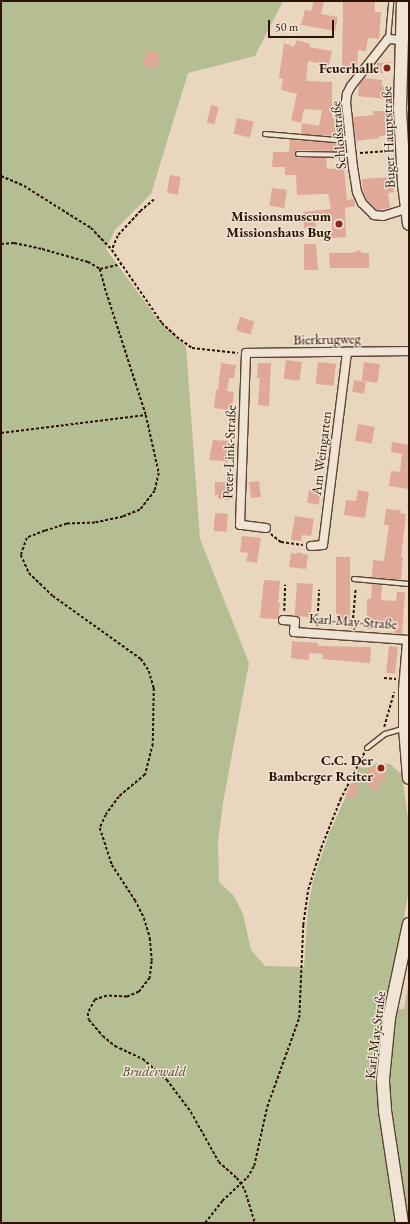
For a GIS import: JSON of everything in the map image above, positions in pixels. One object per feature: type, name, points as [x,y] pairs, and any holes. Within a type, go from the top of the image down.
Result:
[{"type":"street","name":"Buger Hauptstraße","points":[[403,1],[405,14],[401,40],[400,109],[404,152],[406,209],[409,224]]},
{"type":"street","points":[[388,39],[401,40]]},
{"type":"street","name":"Schloßstraße","points":[[388,39],[350,86],[347,94],[346,102],[351,154],[357,192],[362,202],[374,215],[383,216],[406,209]]},
{"type":"street","name":"Am Weingarten","points":[[311,546],[323,545],[347,351]]},
{"type":"street","name":"Bierkrugweg","points":[[246,353],[409,351]]},
{"type":"street","name":"Peter-Link-Straße","points":[[246,353],[240,525],[266,528]]},
{"type":"street","name":"Karl-May-Straße","points":[[283,620],[295,621],[294,632],[409,641],[405,690],[405,728],[409,778]]},
{"type":"street","name":"Karl-May-Straße","points":[[402,1223],[385,1110],[383,1079],[389,1018],[409,924]]},
{"type":"lane","points":[[388,39],[391,1]]},
{"type":"lane","points":[[264,134],[336,140],[350,137]]},
{"type":"lane","points":[[298,154],[351,154]]},
{"type":"lane","points":[[354,579],[409,584]]},
{"type":"lane","points":[[367,748],[385,734],[405,728]]},
{"type":"path","points":[[351,154],[404,152]]},
{"type":"path","points":[[1,176],[24,186],[91,228],[112,250],[162,323],[187,345],[192,348],[213,352],[246,353]]},
{"type":"path","points":[[112,250],[114,241],[141,211],[154,200]]},
{"type":"path","points":[[1,244],[14,243],[42,249],[88,262],[100,269],[122,264]]},
{"type":"path","points":[[100,269],[104,288],[146,415],[159,473],[155,491],[140,510],[116,519],[95,523],[67,524],[44,530],[27,538],[21,555],[28,573],[53,596],[141,659],[149,671],[154,688],[153,744],[145,775],[118,797],[106,815],[100,828],[112,865],[135,900],[144,918],[150,938],[152,961],[150,978],[139,992],[127,997],[107,996],[95,1000],[88,1013],[90,1020],[103,1036],[115,1046],[143,1059],[167,1080],[191,1112],[219,1162],[241,1183],[250,1202],[255,1223]]},
{"type":"path","points":[[1,433],[146,415]]},
{"type":"path","points":[[266,528],[281,542],[311,546]]},
{"type":"path","points":[[283,620],[285,585]]},
{"type":"path","points":[[316,633],[319,590]]},
{"type":"path","points":[[351,636],[355,590]]},
{"type":"path","points":[[384,678],[396,679],[395,685]]},
{"type":"path","points":[[385,734],[384,727],[394,691]]},
{"type":"path","points":[[205,1223],[222,1201],[247,1178],[254,1166],[267,1106],[299,1018],[303,925],[312,874],[340,800],[359,759],[367,748]]},
{"type":"green space","name":"Bruderwald","points":[[1,1],[283,1],[255,56],[188,73],[151,194],[115,230],[106,249],[161,324],[186,346],[200,539],[249,663],[223,803],[218,842],[219,882],[234,896],[243,914],[251,950],[265,966],[304,967],[308,907],[313,881],[329,834],[359,767],[368,768],[377,763],[390,764],[402,775],[409,826],[409,888],[397,961],[386,1010],[404,1009],[409,981],[409,1223],[1,1223]]},
{"type":"building","points":[[314,1],[324,1],[321,14],[338,17],[335,31],[301,25],[305,10],[311,11]]},
{"type":"building","points":[[343,1],[375,1],[375,12],[381,12],[379,39],[368,38],[366,51],[358,50],[357,69],[342,69]]},
{"type":"building","points":[[297,40],[310,44],[309,47],[332,51],[329,65],[308,61],[306,81],[332,82],[332,118],[338,119],[336,136],[301,134],[302,123],[319,126],[322,110],[304,109],[301,123],[291,120],[297,94],[281,90],[283,79],[279,78],[284,43],[294,47]]},
{"type":"building","points":[[148,50],[161,55],[156,69],[143,64]]},
{"type":"building","name":"Feuerhalle","points":[[391,62],[391,73],[376,73],[377,63]]},
{"type":"building","points":[[364,78],[382,80],[382,87],[387,86],[387,99],[358,96],[359,85]]},
{"type":"building","points":[[211,105],[219,107],[214,124],[207,122]]},
{"type":"building","points":[[373,111],[391,111],[392,126],[387,126],[388,135],[379,136],[379,138],[356,141],[353,117],[373,115]]},
{"type":"building","points":[[237,118],[254,122],[250,137],[233,134]]},
{"type":"building","points":[[290,140],[340,143],[340,151],[298,150],[295,154],[298,158],[326,158],[327,169],[344,168],[347,200],[354,199],[355,206],[345,208],[346,237],[329,238],[329,231],[332,231],[332,216],[315,216],[316,228],[304,228],[303,212],[331,209],[328,194],[297,195],[296,175],[285,175],[285,167],[272,167],[273,152],[289,152]]},
{"type":"building","points":[[170,175],[181,177],[178,195],[167,193]]},
{"type":"building","points":[[393,177],[394,192],[388,193],[390,208],[377,210],[367,200],[363,191],[362,179]]},
{"type":"building","points":[[272,188],[287,190],[284,208],[269,206]]},
{"type":"building","points":[[304,244],[316,244],[318,270],[304,270]]},
{"type":"building","points":[[360,250],[361,253],[369,253],[369,268],[330,268],[329,253],[352,253]]},
{"type":"building","points":[[240,317],[254,321],[251,335],[236,330]]},
{"type":"building","points":[[286,360],[302,362],[300,381],[284,379]]},
{"type":"building","points":[[318,362],[336,364],[334,386],[316,384]]},
{"type":"building","points":[[364,362],[380,364],[378,383],[362,381]]},
{"type":"building","points":[[221,363],[236,365],[234,378],[229,378],[227,391],[234,392],[232,410],[214,408]]},
{"type":"building","points":[[258,363],[271,363],[269,406],[258,405],[260,378],[257,378]]},
{"type":"building","points":[[354,380],[366,382],[364,394],[352,392]]},
{"type":"building","points":[[358,424],[375,427],[372,444],[355,441]]},
{"type":"building","points":[[213,440],[230,441],[230,452],[227,464],[223,461],[209,460]]},
{"type":"building","points":[[392,442],[409,445],[409,489],[389,486],[391,471],[400,472],[402,454],[391,452]]},
{"type":"building","points":[[259,481],[261,497],[251,498],[249,482]]},
{"type":"building","points":[[215,482],[228,482],[228,487],[230,487],[230,500],[218,499],[218,495],[215,495]]},
{"type":"building","points":[[309,490],[321,492],[319,505],[307,503]]},
{"type":"building","points":[[358,490],[369,492],[365,518],[344,515],[346,500],[356,501]]},
{"type":"building","points":[[386,509],[401,510],[400,513],[406,514],[401,557],[403,557],[401,580],[372,577],[373,560],[384,561],[389,525],[384,525]]},
{"type":"building","points":[[215,513],[228,514],[227,532],[214,531]]},
{"type":"building","points":[[295,516],[314,519],[311,536],[302,535],[301,541],[291,540]]},
{"type":"building","points":[[242,536],[261,538],[257,563],[246,561],[248,553],[240,552]]},
{"type":"building","points":[[297,552],[308,555],[306,569],[289,567],[291,553],[297,554]]},
{"type":"building","points":[[336,557],[350,557],[350,626],[336,626]]},
{"type":"building","points":[[264,580],[280,581],[278,619],[260,618]]},
{"type":"building","points":[[297,583],[313,584],[311,617],[295,616]]},
{"type":"building","points":[[372,584],[382,585],[381,600],[396,601],[397,592],[405,592],[402,634],[394,633],[394,625],[379,624],[379,629],[367,629],[367,599],[371,599]]},
{"type":"building","points":[[292,641],[318,643],[318,646],[371,647],[370,663],[323,659],[323,654],[309,653],[309,660],[291,658]]},
{"type":"building","points":[[389,646],[398,647],[395,674],[386,673]]},
{"type":"building","points":[[378,763],[387,764],[385,781],[380,780],[379,789],[367,788],[369,767],[377,768]]},
{"type":"building","points":[[351,783],[358,783],[356,798],[345,797]]},
{"type":"place","name":"Feuerhalle","points":[[387,68]]},
{"type":"place","name":"Missionsmuseum Missionshaus Bug","points":[[339,224]]},
{"type":"place","name":"C.C. Der Bamberger Reiter","points":[[381,768]]}]
